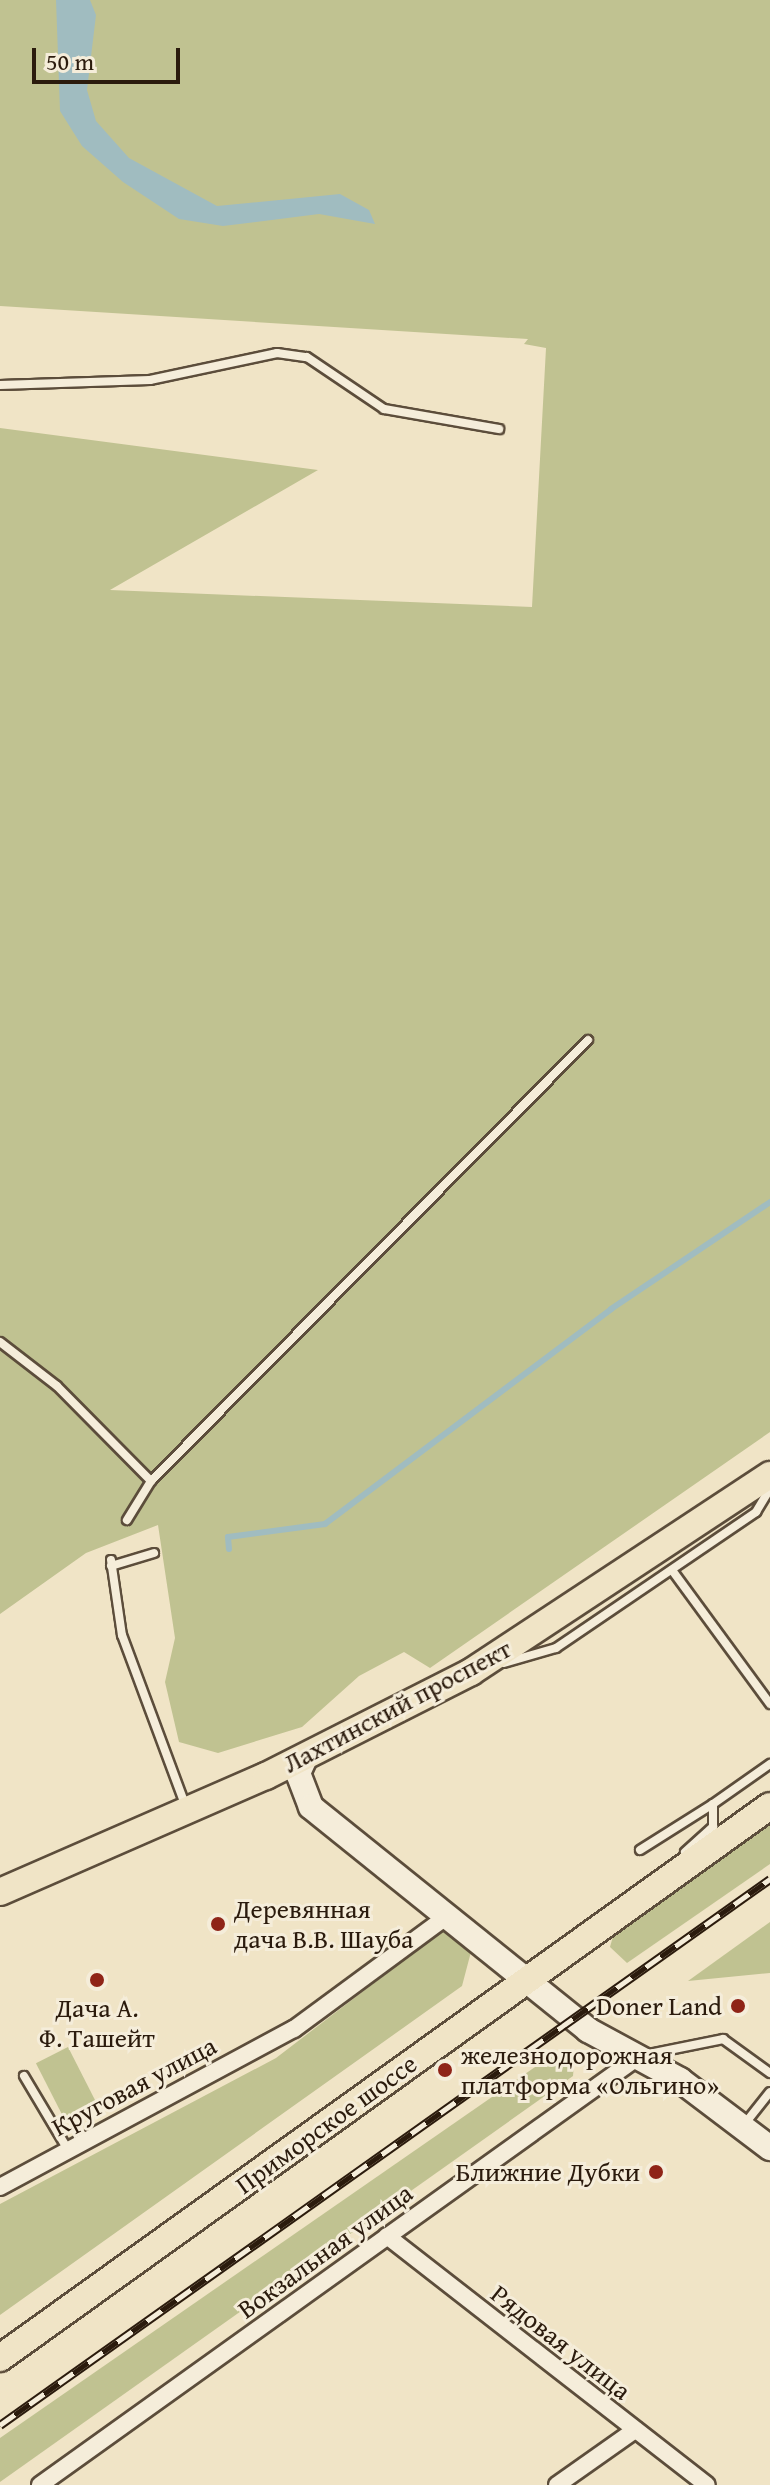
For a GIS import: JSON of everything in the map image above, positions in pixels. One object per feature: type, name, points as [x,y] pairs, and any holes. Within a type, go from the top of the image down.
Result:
[{"type":"main road","name":"Лахтинский проспект","points":[[0,1892],[305,1758],[471,1672],[770,1475]]},
{"type":"main road","points":[[305,1758],[298,1773],[311,1807],[588,2030],[638,2057],[770,2148]]},
{"type":"main road","name":"Приморское шоссе","points":[[0,2358],[612,1916],[770,1806]]},
{"type":"street","name":"Круговая улица","points":[[0,2187],[67,2148],[294,2029],[446,1917]]},
{"type":"street","name":"Вокзальная улица","points":[[40,2485],[638,2057]]},
{"type":"street","name":"Рядовая улица","points":[[387,2236],[707,2485]]},
{"type":"street","points":[[557,2485],[635,2430]]},
{"type":"lane","points":[[0,385],[150,380],[277,353],[307,357],[384,409],[499,429]]},
{"type":"lane","points":[[127,1520],[151,1481],[588,1040]]},
{"type":"lane","points":[[0,1342],[57,1386],[151,1481]]},
{"type":"lane","points":[[471,1672],[556,1648],[756,1512],[770,1489]]},
{"type":"lane","points":[[154,1553],[111,1563],[122,1635],[187,1809]]},
{"type":"lane","points":[[672,1570],[770,1704]]},
{"type":"lane","points":[[640,1850],[770,1764]]},
{"type":"lane","points":[[612,1916],[713,1827],[713,1804]]},
{"type":"lane","points":[[638,2057],[723,2039],[770,2073]]},
{"type":"lane","points":[[24,2076],[67,2148]]},
{"type":"lane","points":[[743,2127],[770,2092]]},
{"type":"green space","points":[[0,0],[770,0],[770,1432],[430,1668],[404,1652],[359,1676],[302,1727],[218,1753],[179,1742],[165,1682],[175,1638],[158,1525],[86,1553],[0,1614],[0,428],[318,470],[110,590],[532,607],[546,348],[524,344],[528,339],[0,306]]},
{"type":"green space","points":[[770,1816],[770,1864],[627,1963],[610,1947],[615,1929]]},
{"type":"green space","points":[[770,1922],[770,1973],[688,1981]]},
{"type":"green space","points":[[442,1931],[472,1948],[462,1986],[0,2315],[0,2204],[276,2058]]},
{"type":"green space","points":[[68,2047],[96,2102],[64,2119],[36,2063]]},
{"type":"green space","points":[[551,2056],[574,2064],[573,2076],[0,2482],[0,2438]]},
{"type":"water","points":[[56,0],[90,0],[96,15],[87,90],[96,121],[129,158],[217,206],[340,194],[369,210],[375,224],[319,214],[223,226],[179,219],[123,182],[82,146],[60,111]]},
{"type":"waterway","points":[[229,1549],[228,1537],[325,1524],[611,1309],[770,1202]]},
{"type":"railway","points":[[0,2425],[770,1879]]},
{"type":"place","name":"Деревянная дача В.В. Шауба","points":[[218,1924]]},
{"type":"place","name":"Дача А. Ф. Ташейт","points":[[97,1980]]},
{"type":"place","name":"Doner Land","points":[[738,2006]]},
{"type":"place","name":"железнодорожная платформа «Ольгино»","points":[[445,2070]]},
{"type":"place","name":"Ближние Дубки","points":[[656,2172]]}]
